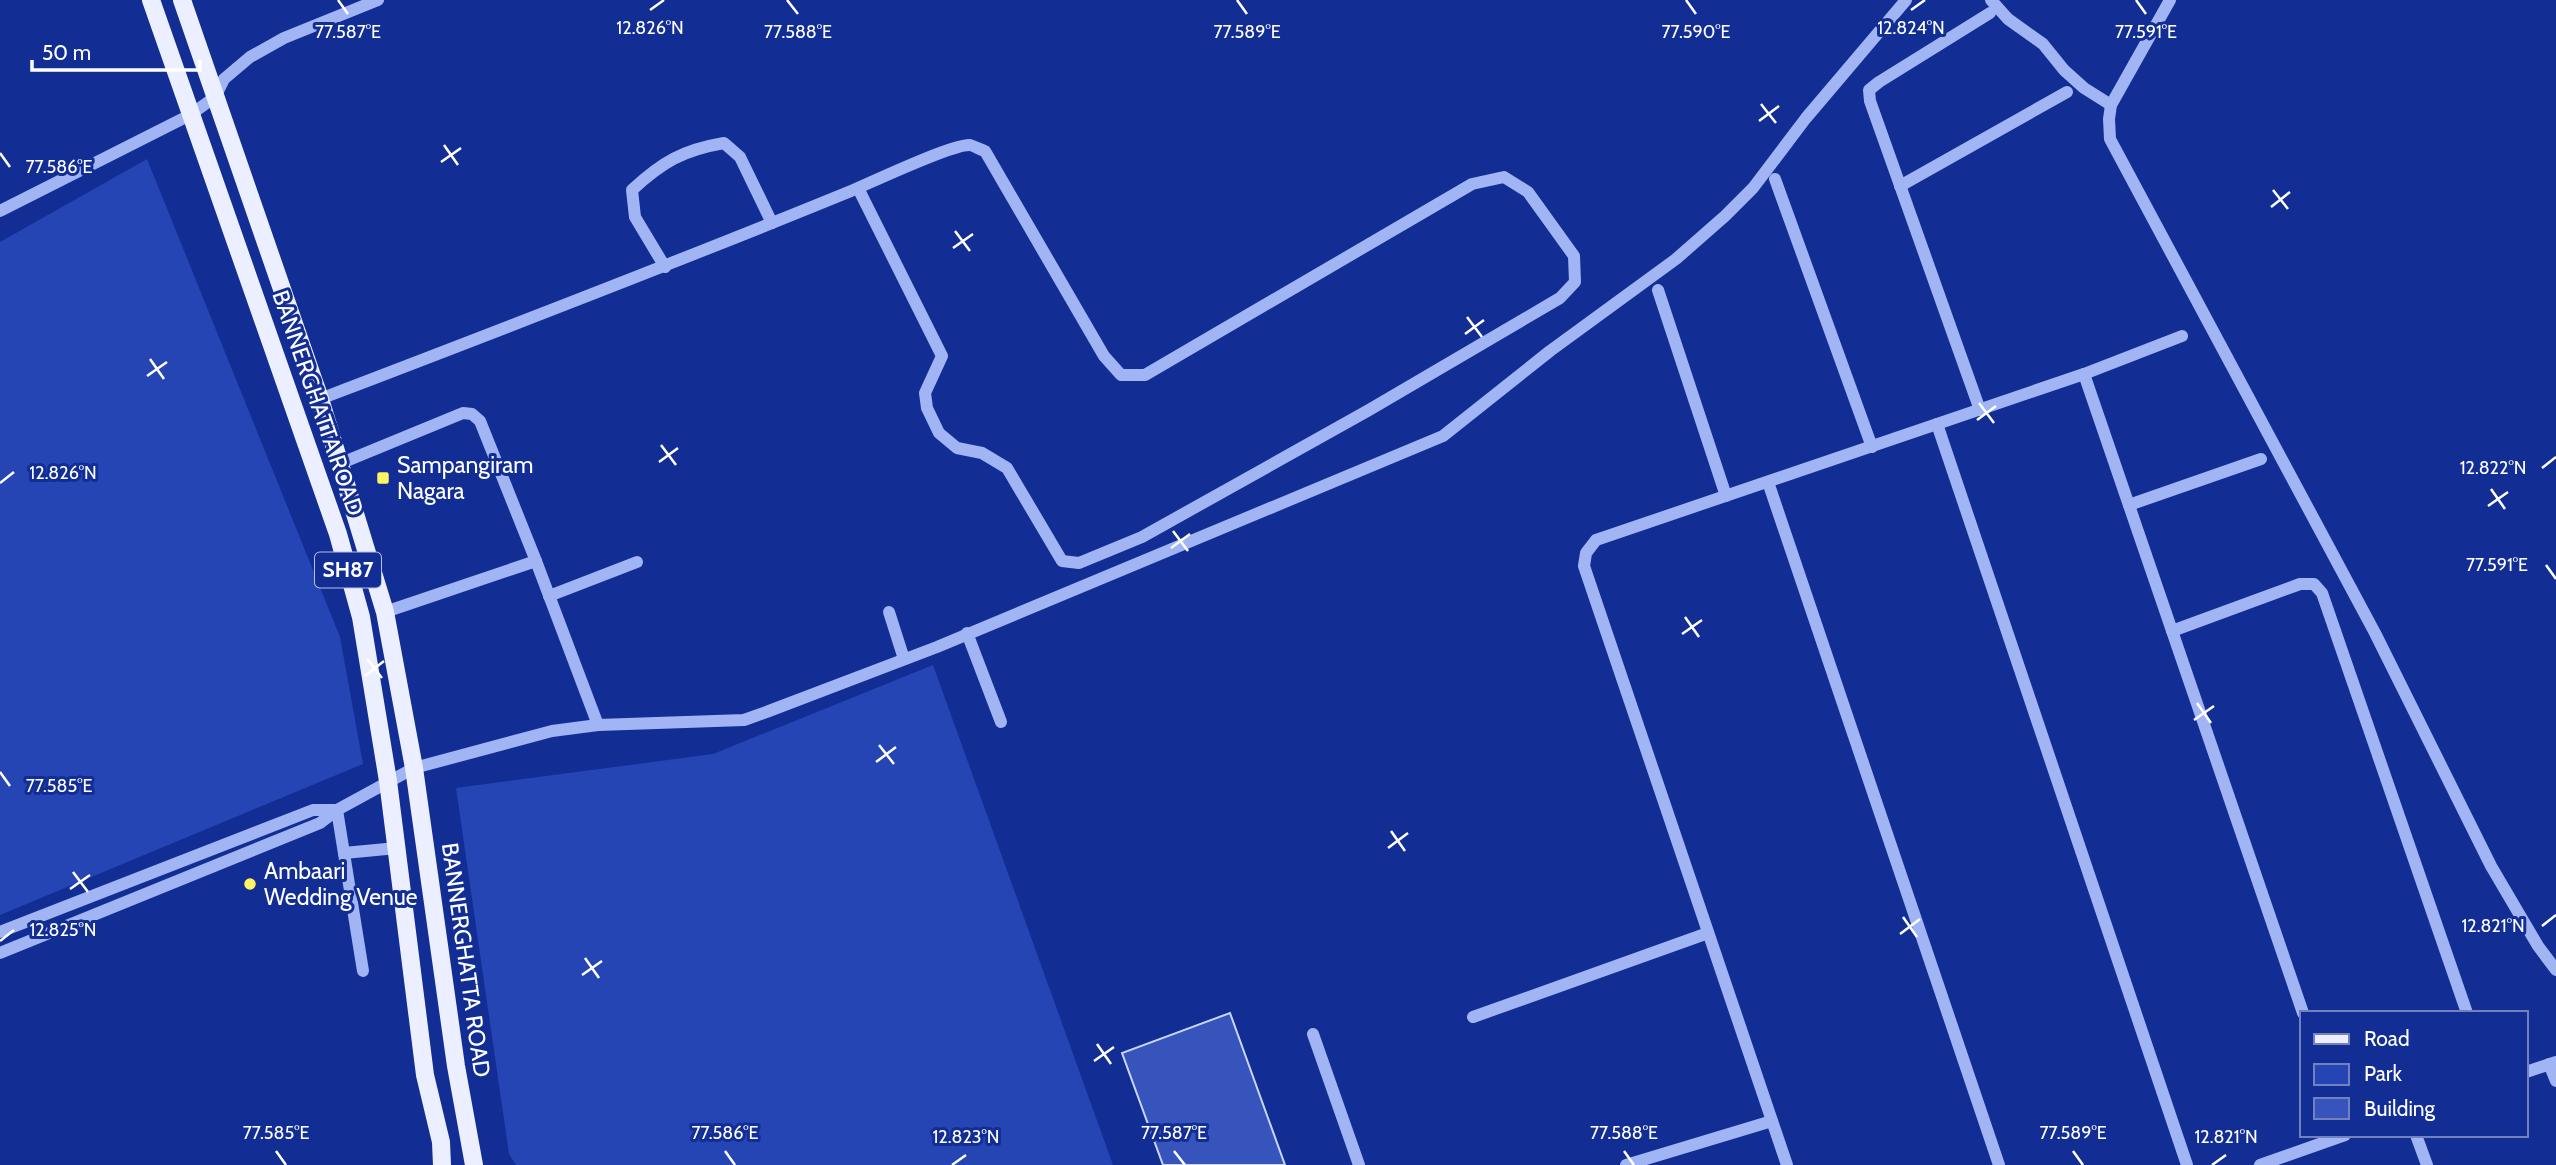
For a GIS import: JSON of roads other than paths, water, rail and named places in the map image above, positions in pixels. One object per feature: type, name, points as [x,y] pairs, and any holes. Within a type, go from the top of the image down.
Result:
[{"type":"main road","name":"BANNERGHATTA ROAD","points":[[151,0],[338,534],[361,617],[388,781],[425,1075],[440,1142],[442,1165]]},
{"type":"main road","name":"BANNERGHATTA ROAD","points":[[182,0],[320,399],[385,612],[414,768],[456,1066],[474,1165]]},
{"type":"main road","points":[[322,489],[346,481]]},
{"type":"street","points":[[0,211],[190,115],[215,97],[224,79],[250,57],[284,38],[378,0]]},
{"type":"street","points":[[0,953],[320,823],[337,810],[414,768],[552,731],[598,725],[744,720],[967,634],[1443,436],[1550,351],[1676,260],[1725,216],[1753,188],[1806,118],[1906,0]]},
{"type":"street","points":[[2170,0],[2111,105],[2110,139],[2375,633],[2491,866],[2538,946],[2556,970]]},
{"type":"street","points":[[1980,410],[1870,102],[1869,90],[1990,6],[2043,44],[2064,70],[2084,88],[2111,105]]},
{"type":"street","points":[[1900,186],[2067,92]]},
{"type":"street","points":[[665,267],[635,217],[632,190],[659,166],[698,148],[724,143],[740,157],[772,223]]},
{"type":"street","points":[[320,399],[665,267],[946,151],[970,145],[985,152],[1104,356],[1121,375],[1145,375],[1472,184],[1504,177],[1528,192],[1574,256],[1575,282],[1560,298],[1369,410],[1142,537],[1079,563],[1062,561],[1007,468],[982,453],[957,448],[939,433],[927,408],[925,393],[942,356],[858,188]]},
{"type":"street","points":[[1775,179],[1872,447]]},
{"type":"street","points":[[1658,290],[1726,496]]},
{"type":"street","points":[[1787,1165],[1584,566],[1586,552],[1596,540],[2084,374],[2182,336]]},
{"type":"street","points":[[2084,374],[2302,1011]]},
{"type":"street","points":[[339,464],[463,413],[472,414],[480,421],[598,725]]},
{"type":"street","points":[[1937,424],[2187,1165]]},
{"type":"street","points":[[2129,505],[2261,459]]},
{"type":"street","points":[[1768,482],[1999,1165]]},
{"type":"street","points":[[385,612],[536,561]]},
{"type":"street","points":[[550,596],[637,562]]},
{"type":"street","points":[[2172,631],[2300,584],[2314,584],[2322,593],[2466,1011]]},
{"type":"street","points":[[889,612],[904,659]]},
{"type":"street","points":[[967,634],[1001,722]]},
{"type":"street","points":[[0,932],[313,810],[337,810]]},
{"type":"street","points":[[337,810],[363,971]]},
{"type":"street","points":[[344,853],[397,848]]},
{"type":"street","points":[[1473,1017],[1708,933]]},
{"type":"street","points":[[1313,1034],[1359,1165]]},
{"type":"street","points":[[2528,1071],[2553,1063],[2556,1081]]},
{"type":"street","points":[[1626,1165],[1772,1121]]},
{"type":"street","points":[[2260,1165],[2339,1137]]},
{"type":"street","points":[[2417,1137],[2427,1165]]},
{"type":"place","name":"Sampangiram Nagara","points":[[383,478]]},
{"type":"place","name":"Ambaari Wedding Venue","points":[[250,884]]}]
